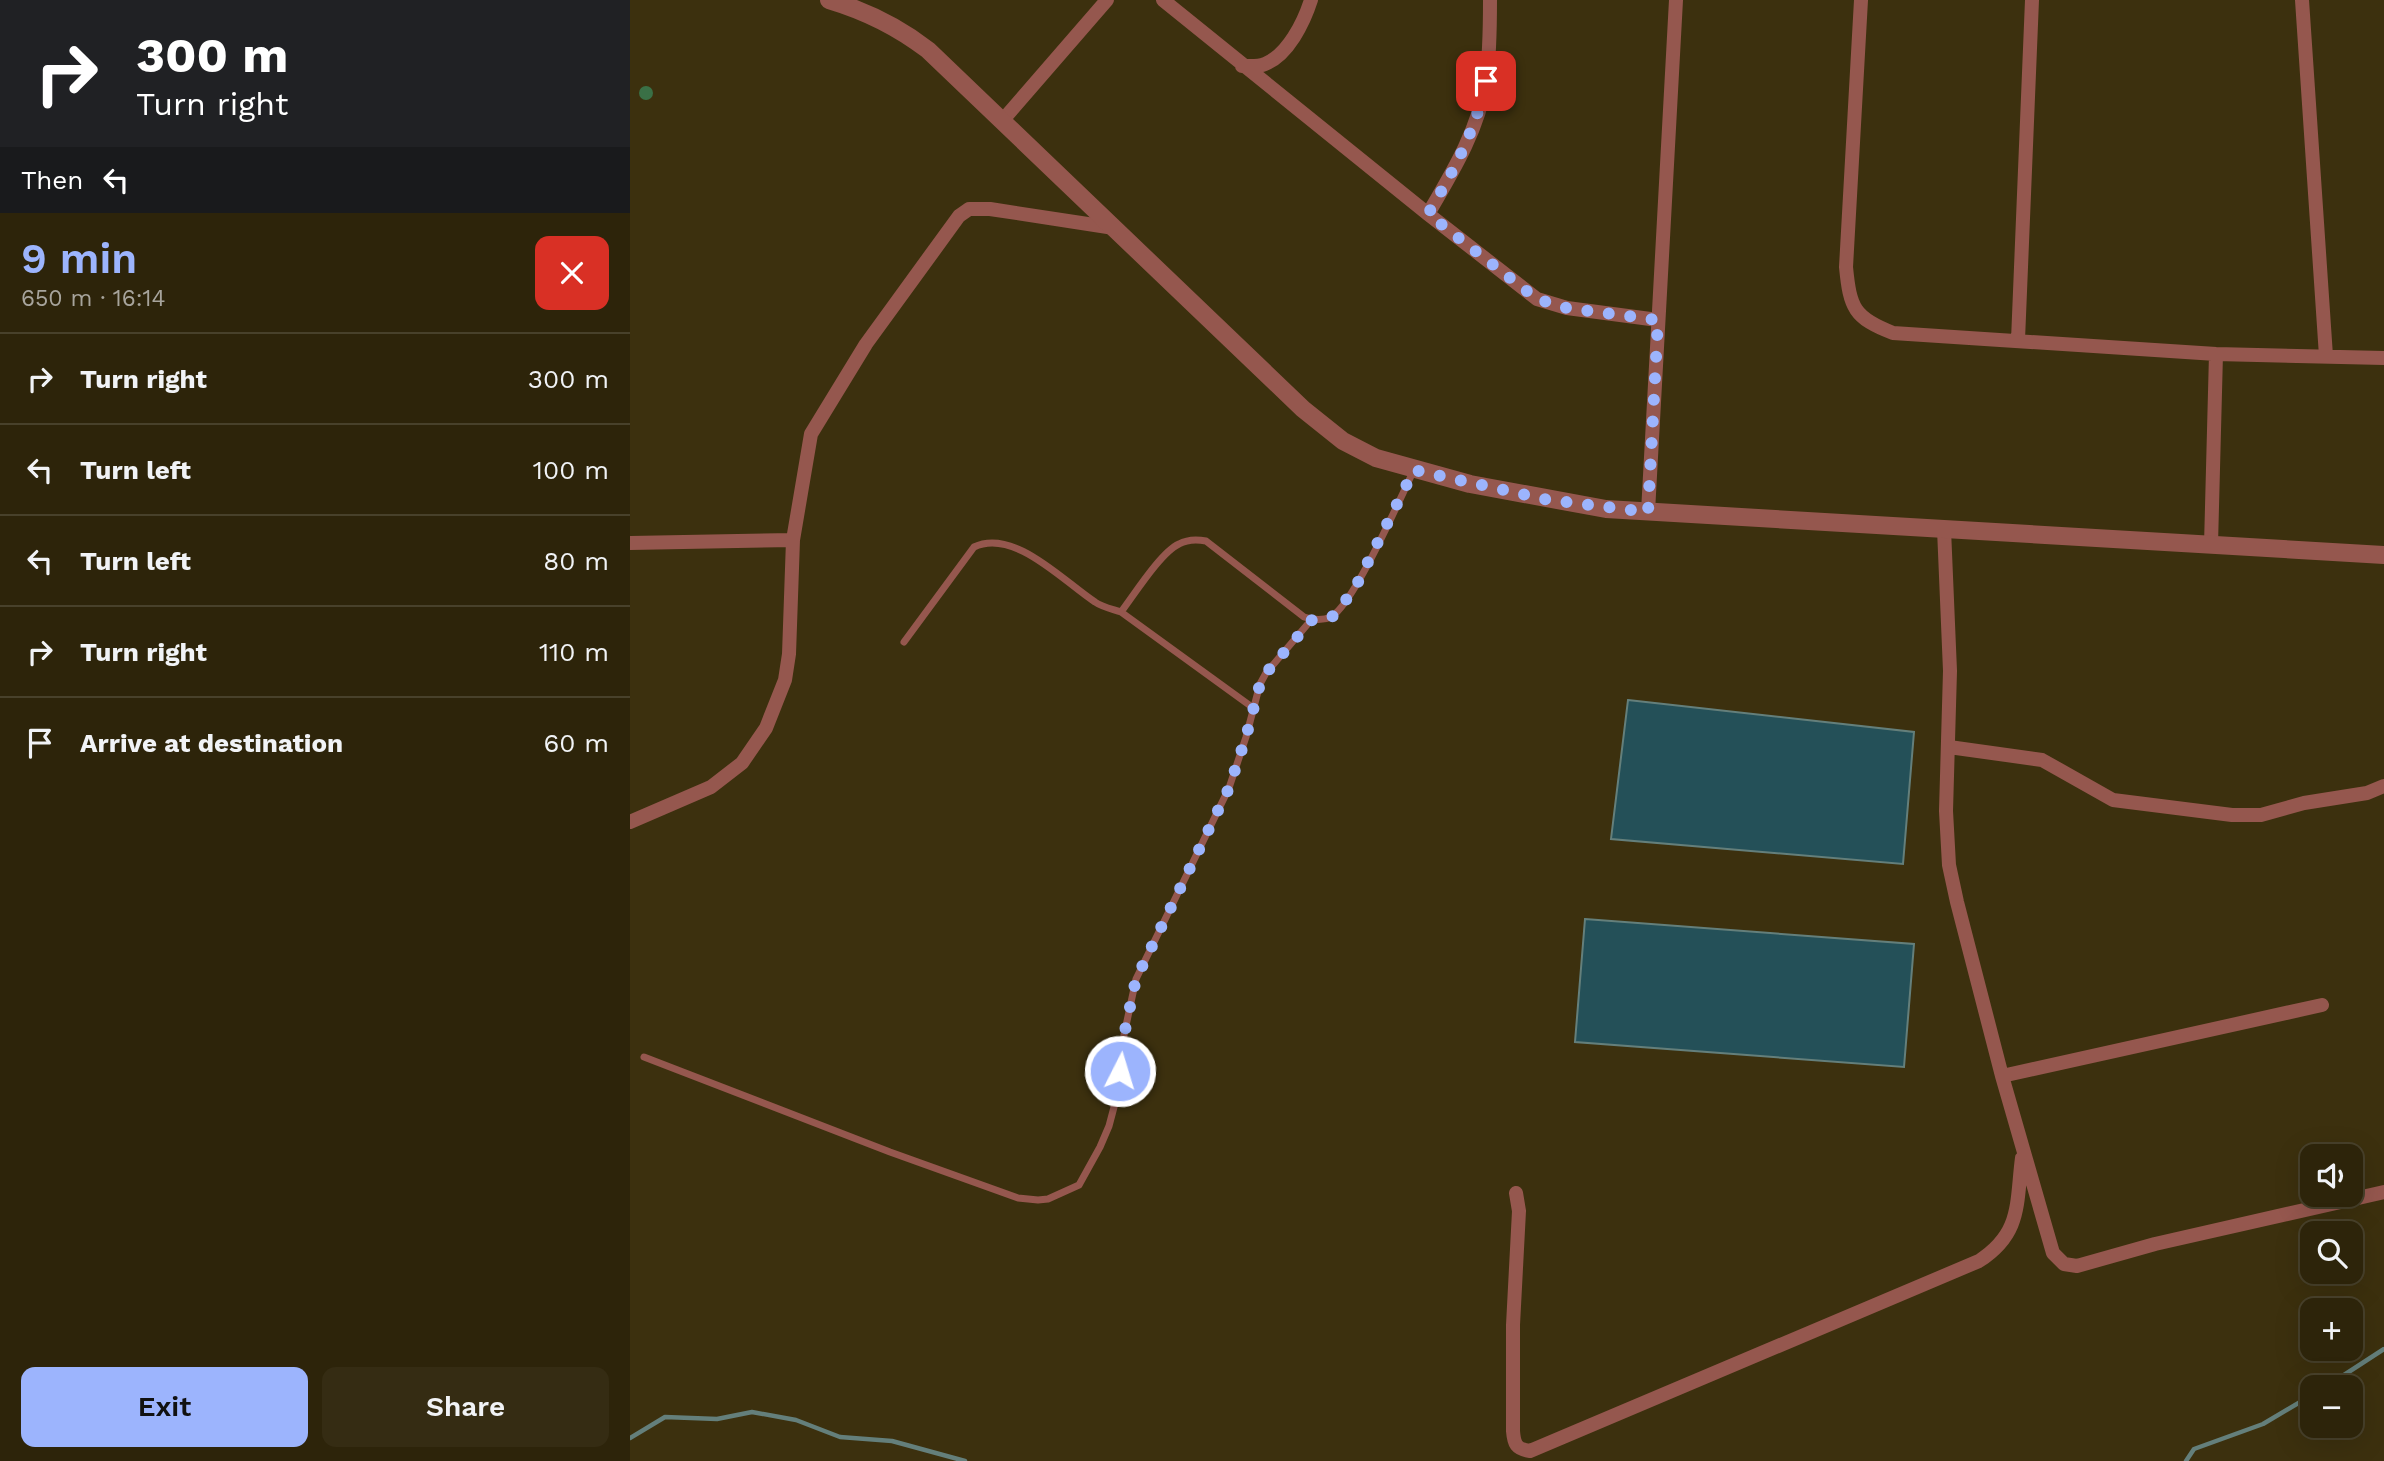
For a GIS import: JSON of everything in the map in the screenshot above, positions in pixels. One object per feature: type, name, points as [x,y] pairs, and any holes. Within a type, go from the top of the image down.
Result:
[{"type":"street","points":[[829,0],[879,18],[928,50],[1313,417],[1343,441],[1376,458],[1414,470],[1549,500],[1648,512],[2384,555]]},
{"type":"street","points":[[1002,121],[1107,0]]},
{"type":"street","points":[[1163,0],[1242,66],[1537,299],[1567,308],[1658,320]]},
{"type":"street","points":[[1242,66],[1257,66],[1277,56],[1289,43],[1303,20],[1311,0]]},
{"type":"street","points":[[1428,214],[1452,172],[1481,105],[1486,81],[1490,0]]},
{"type":"street","points":[[1648,512],[1676,0]]},
{"type":"street","points":[[1861,0],[1846,267],[1848,292],[1854,308],[1868,324],[1893,333],[2216,354],[2384,358]]},
{"type":"street","points":[[2018,340],[2032,0]]},
{"type":"street","points":[[2302,0],[2326,356]]},
{"type":"street","points":[[630,822],[711,787],[742,763],[766,728],[785,680],[789,654],[793,540],[811,434],[866,344],[959,216],[969,209],[990,209],[1114,228]]},
{"type":"street","points":[[2211,545],[2216,354]]},
{"type":"street","points":[[1944,529],[1949,631],[1946,811],[1950,865],[2002,1076],[2053,1253],[2057,1259],[2077,1266],[2155,1244],[2384,1192]]},
{"type":"street","points":[[630,543],[793,540]]},
{"type":"street","points":[[1949,747],[2042,760],[2113,800],[2232,815],[2261,815],[2304,803],[2367,793],[2384,786]]},
{"type":"street","points":[[2002,1076],[2322,1005]]},
{"type":"street","points":[[1516,1193],[1519,1211],[1513,1325],[1513,1431],[1518,1448],[1530,1451],[1979,1261],[1997,1250],[2012,1225],[2023,1149]]},
{"type":"lane","points":[[1121,612],[1175,545],[1194,539],[1206,541],[1304,617],[1321,620],[1333,616],[1354,590],[1414,470]]},
{"type":"lane","points":[[904,642],[974,547],[991,542],[1009,544],[1026,553],[1097,604],[1121,612],[1252,707]]},
{"type":"lane","points":[[644,1057],[890,1152],[1018,1198],[1038,1200],[1069,1191],[1079,1185],[1109,1126],[1118,1092],[1124,1035],[1136,979],[1229,788],[1246,737],[1252,707],[1266,673],[1312,620]]},
{"type":"water","points":[[1628,700],[1914,732],[1903,864],[1611,839]]},
{"type":"water","points":[[1585,919],[1914,944],[1904,1067],[1575,1042]]},
{"type":"building","points":[[646,86],[651,88],[651,98],[646,100],[641,98],[639,93],[641,88]]},
{"type":"waterway","points":[[2344,1375],[2384,1349]]},
{"type":"waterway","points":[[2186,1461],[2194,1449],[2263,1424],[2300,1402]]},
{"type":"waterway","points":[[630,1438],[665,1417],[717,1419],[752,1412],[796,1420],[840,1437],[892,1441],[965,1461]]},
{"type":"route","points":[[1120,1071],[1129,1003],[1136,979],[1229,788],[1260,684],[1266,673],[1312,620],[1333,616],[1354,590],[1414,470],[1549,500],[1648,512],[1658,320],[1567,308],[1537,299],[1428,214],[1471,133],[1486,81]]}]
